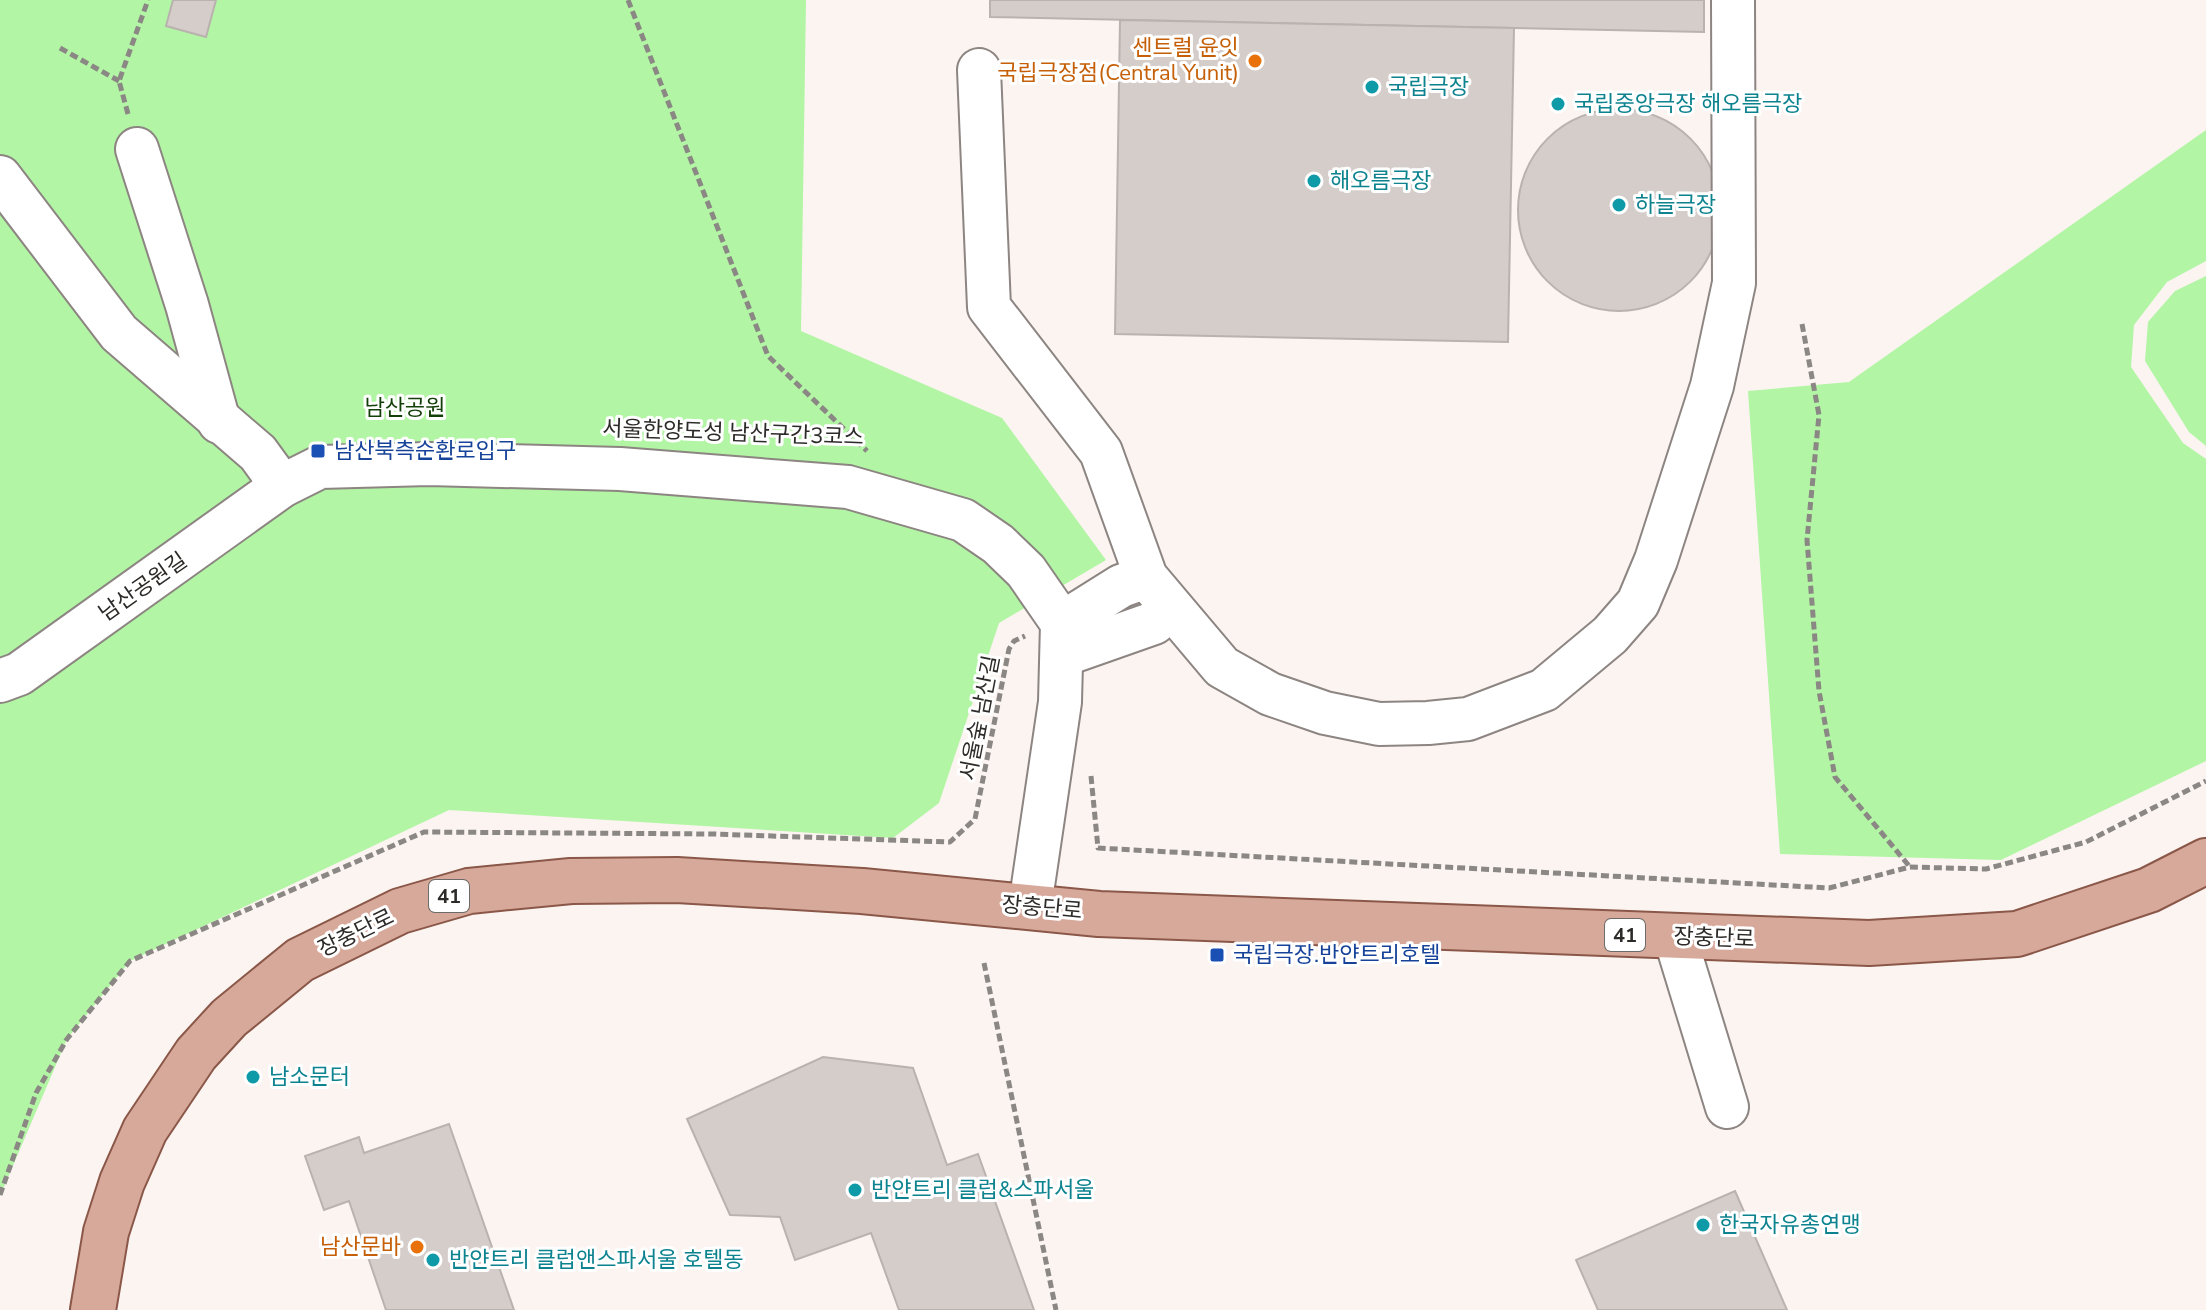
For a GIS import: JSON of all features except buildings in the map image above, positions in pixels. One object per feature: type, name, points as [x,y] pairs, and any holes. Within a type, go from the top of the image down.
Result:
[{"type":"main road","name":"장충단로","points":[[93,1310],[106,1232],[122,1182],[145,1130],[196,1054],[229,1018],[300,960],[400,911],[469,891],[571,881],[677,880],[1190,918],[1869,943],[2017,934],[2149,890],[2206,861]]},
{"type":"street","points":[[979,70],[989,307],[1101,452],[1158,593],[1222,667],[1270,694],[1325,713],[1379,724],[1468,719],[1544,690],[1610,635],[1638,603],[1669,526],[1712,386],[1734,283],[1733,0]]},
{"type":"street","points":[[137,149],[187,305],[219,422]]},
{"type":"street","points":[[0,177],[119,333],[258,453],[282,486]]},
{"type":"street","name":"남산공원길","points":[[0,681],[19,674],[282,486],[320,467],[429,464],[620,469],[848,487],[963,520],[998,544],[1026,571],[1062,639]]},
{"type":"street","points":[[1030,906],[1060,702],[1062,639],[1154,623],[1158,593]]},
{"type":"street","points":[[1675,937],[1727,1107]]},
{"type":"path","points":[[137,149],[119,81],[148,0]]},
{"type":"path","name":"서울한양도성 남산구간3코스","points":[[628,0],[768,356],[868,452],[853,451]]},
{"type":"path","points":[[60,48],[119,81]]},
{"type":"path","points":[[1802,324],[1819,415],[1807,540],[1819,691],[1835,777],[1910,867]]},
{"type":"path","name":"서울숲 남산길","points":[[950,842],[975,819],[1009,649],[1014,641],[1062,639]]},
{"type":"path","points":[[1092,772],[1098,848],[1829,888],[1910,867],[1986,869],[2086,842],[2206,781]]},
{"type":"path","points":[[984,963],[1056,1310]]},
{"type":"green space","name":"남산공원","points":[[0,0],[806,0],[801,331],[1002,418],[1106,560],[999,623],[939,803],[893,838],[449,810],[130,961],[67,1039],[0,1196]]},
{"type":"green space","points":[[2206,130],[2206,261],[2167,282],[2134,325],[2131,367],[2183,443],[2206,459],[2206,761],[2001,860],[1780,854],[1748,391],[1849,382]]},
{"type":"green space","points":[[2206,276],[2206,446],[2189,432],[2145,361],[2148,322],[2175,291]]},
{"type":"place","name":"센트럴 윤잇 국립극장점(Central Yunit)","points":[[1255,61]]},
{"type":"place","name":"국립극장","points":[[1372,87]]},
{"type":"place","name":"국립중앙극장 해오름극장","points":[[1558,104]]},
{"type":"place","name":"해오름극장","points":[[1314,181]]},
{"type":"place","name":"하늘극장","points":[[1619,205]]},
{"type":"place","name":"남산북측순환로입구","points":[[318,451]]},
{"type":"place","name":"국립극장.반얀트리호텔","points":[[1217,955]]},
{"type":"place","name":"남소문터","points":[[253,1077]]},
{"type":"place","name":"반얀트리 클럽&스파서울","points":[[855,1190]]},
{"type":"place","name":"한국자유총연맹","points":[[1703,1225]]},
{"type":"place","name":"남산문바","points":[[417,1247]]},
{"type":"place","name":"반얀트리 클럽앤스파서울 호텔동","points":[[433,1260]]}]
